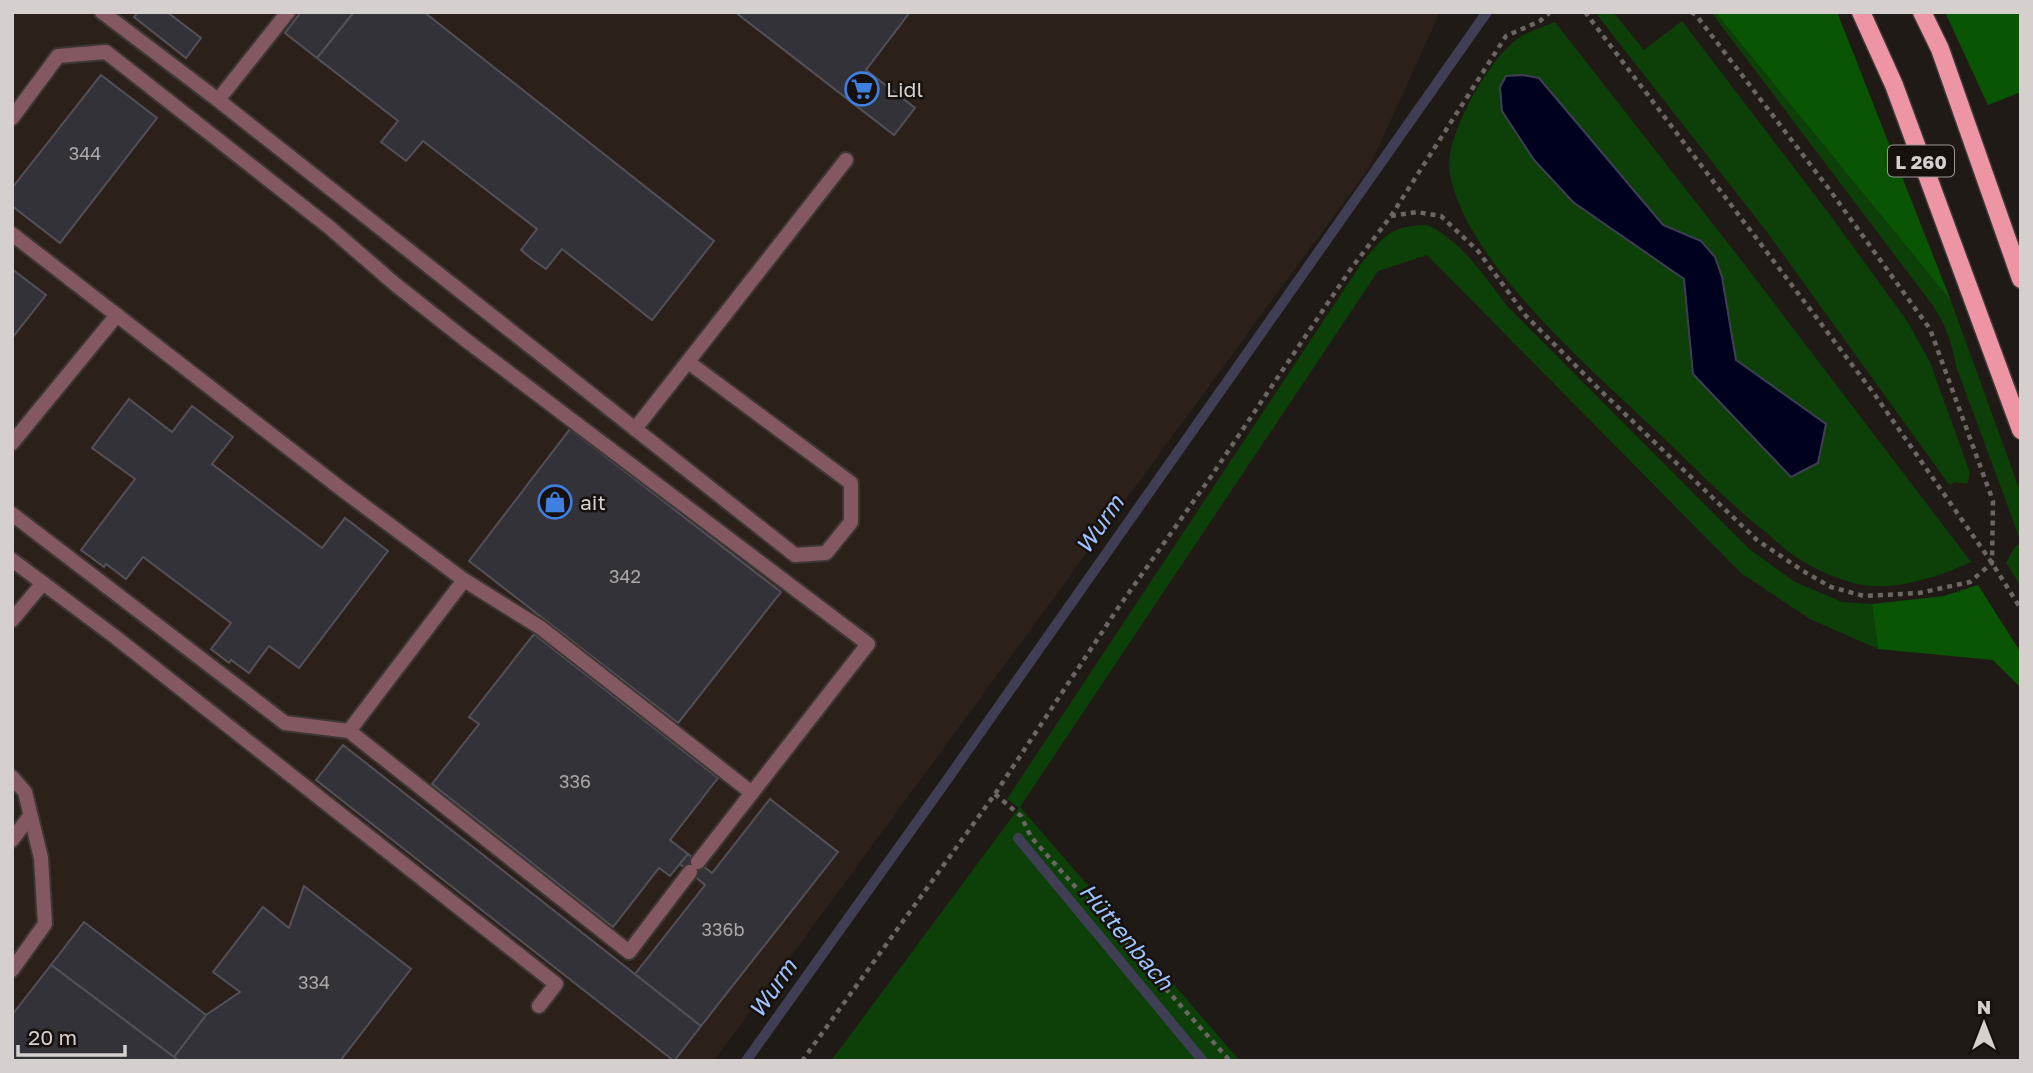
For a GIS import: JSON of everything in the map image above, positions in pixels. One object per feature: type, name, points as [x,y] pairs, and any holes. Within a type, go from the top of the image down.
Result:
[{"type":"main road","name":"L 260","points":[[1861,12],[1894,85],[2021,430]]},
{"type":"main road","name":"L 260","points":[[1922,12],[1940,49],[2021,279]]},
{"type":"lane","points":[[102,12],[218,100],[795,555],[826,553],[851,522],[851,483],[688,362]]},
{"type":"lane","points":[[218,100],[288,12]]},
{"type":"lane","points":[[12,118],[58,56],[106,52],[329,226],[396,285],[467,341],[868,644],[629,952],[349,731],[285,723],[12,514]]},
{"type":"lane","points":[[635,429],[846,160]]},
{"type":"lane","points":[[12,234],[344,491],[464,580],[541,628],[752,793]]},
{"type":"lane","points":[[12,443],[117,316]]},
{"type":"lane","points":[[12,559],[556,984],[539,1006]]},
{"type":"lane","points":[[349,731],[464,580]]},
{"type":"lane","points":[[12,620],[43,583]]},
{"type":"lane","points":[[12,777],[26,792],[41,858],[46,924],[12,970]]},
{"type":"lane","points":[[12,840],[30,816]]},
{"type":"path","points":[[802,1061],[995,795],[1118,608],[1210,478],[1350,270],[1391,216],[1506,36],[1539,21],[1550,12]]},
{"type":"path","points":[[1585,12],[1875,395],[1992,563],[2021,610]]},
{"type":"path","points":[[1391,216],[1417,212],[1441,216],[1478,251],[1526,316],[1601,391],[1758,540],[1802,571],[1831,587],[1864,596],[1919,593],[1970,582],[1992,563],[1993,501],[1930,329],[1829,189],[1691,12]]},
{"type":"path","points":[[995,795],[1021,816],[1031,836],[1230,1061]]},
{"type":"shaded area","points":[[12,12],[1440,12],[1369,168],[714,1061],[12,1061]]},
{"type":"green space","points":[[1595,12],[1613,12],[1644,50],[1682,21],[1907,321],[1930,362],[1970,473],[1967,484],[1948,483],[1767,232]]},
{"type":"green space","points":[[1711,12],[1715,12],[1951,301],[2021,494],[2021,542],[1956,366],[1948,335],[1934,307]]},
{"type":"green space","points":[[1715,12],[1837,12],[1951,301]]},
{"type":"green space","points":[[1945,12],[2021,12],[2021,92],[1988,105]]},
{"type":"green space","points":[[1555,22],[1748,269],[1971,562],[1915,582],[1871,586],[1835,577],[1799,559],[1732,503],[1611,389],[1510,284],[1482,247],[1462,210],[1450,174],[1453,141],[1481,82],[1505,50],[1530,32]],"holes":[[[1539,78],[1663,225],[1701,241],[1715,257],[1722,277],[1736,360],[1826,424],[1693,374],[1684,279],[1573,202]]]},
{"type":"green space","points":[[1427,225],[1451,240],[1461,250],[1507,306],[1748,548],[1795,582],[1842,602],[1872,604],[1878,649],[1810,619],[1741,573],[1427,255],[1378,271],[1020,807],[1240,1061],[831,1061],[1019,808],[1007,799],[1363,261],[1390,233],[1405,227]]},
{"type":"green space","points":[[2021,542],[2021,586],[2006,563],[2014,548]]},
{"type":"green space","points":[[1978,585],[2021,653],[2021,688],[1993,660],[1878,649],[1872,604],[1944,596]]},
{"type":"water","points":[[1506,76],[1539,78],[1663,225],[1701,241],[1715,257],[1722,277],[1736,360],[1826,424],[1818,463],[1791,477],[1693,374],[1684,279],[1573,202],[1534,160],[1502,111],[1500,87]]},
{"type":"building","points":[[138,12],[167,12],[201,38],[186,58],[134,17]]},
{"type":"building","points":[[301,12],[354,12],[317,58],[285,33]]},
{"type":"building","points":[[354,12],[424,12],[714,241],[652,320],[562,249],[546,269],[533,260],[521,250],[537,229],[423,141],[406,161],[381,142],[398,121],[317,58]]},
{"type":"building","name":"Lidl","points":[[735,12],[910,12],[866,70],[915,108],[894,135]]},
{"type":"building","points":[[101,75],[157,118],[60,243],[12,206],[12,188]]},
{"type":"building","points":[[12,269],[46,295],[12,338]]},
{"type":"building","points":[[129,399],[172,432],[192,406],[233,437],[212,464],[322,548],[345,518],[388,551],[299,668],[269,646],[249,673],[231,660],[229,663],[211,649],[231,623],[143,557],[126,579],[81,550],[135,479],[92,448]]},
{"type":"building","points":[[570,429],[781,592],[678,723],[469,561]]},
{"type":"building","points":[[534,634],[718,778],[670,840],[688,854],[670,876],[659,868],[613,927],[432,784],[479,724],[469,717]]},
{"type":"building","points":[[343,745],[701,1026],[674,1061],[316,780]]},
{"type":"building","points":[[770,799],[838,852],[701,1026],[635,974],[705,885],[680,864],[688,854],[712,873]]},
{"type":"building","points":[[304,886],[411,969],[340,1061],[179,1061],[174,1057],[206,1015],[240,992],[213,972],[263,907],[289,928]]},
{"type":"building","points":[[84,922],[206,1015],[174,1057],[51,965]]},
{"type":"building","points":[[51,965],[179,1061],[12,1061],[12,1015]]},
{"type":"waterway","name":"Wurm","points":[[746,1061],[1487,12]]},
{"type":"waterway","name":"Hüttenbach","points":[[1018,838],[1203,1061]]},
{"type":"place","name":"Lidl","points":[[862,89]]},
{"type":"place","name":"ait","points":[[555,502]]}]
